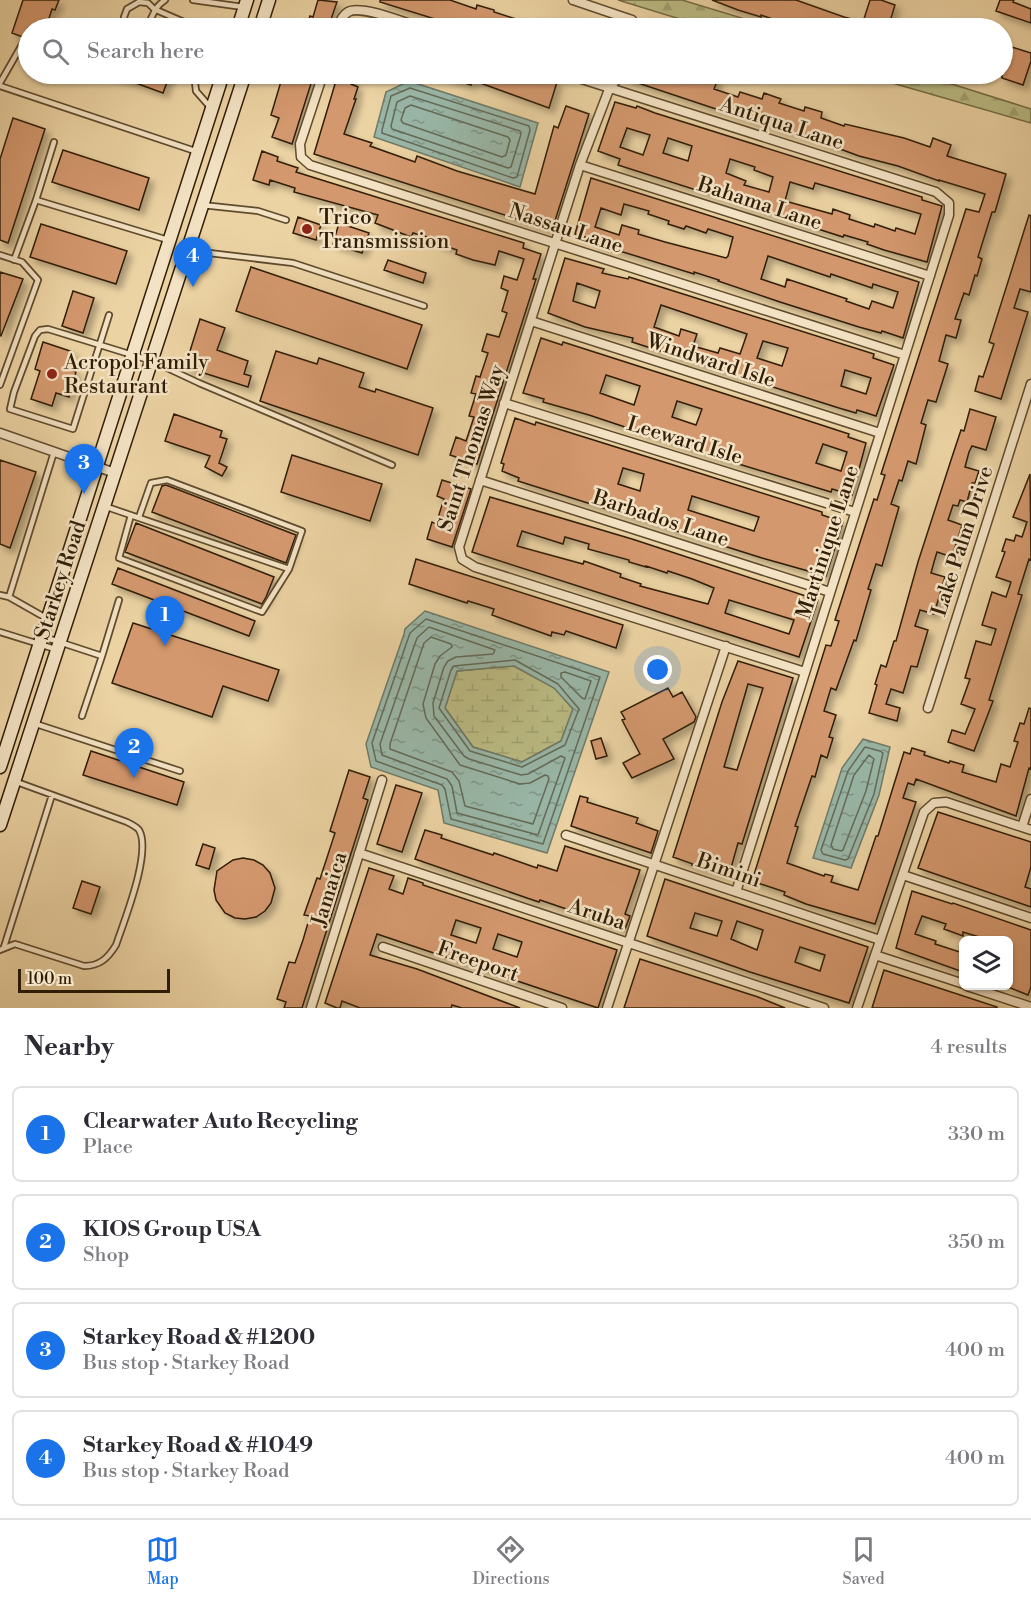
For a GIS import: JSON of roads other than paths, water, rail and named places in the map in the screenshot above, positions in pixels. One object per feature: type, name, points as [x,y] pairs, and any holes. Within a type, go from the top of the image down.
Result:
[{"type":"main road","points":[[263,18],[269,0]]},
{"type":"main road","name":"Starkey Road","points":[[0,767],[220,84]]},
{"type":"main road","name":"Starkey Road","points":[[0,825],[242,84]]},
{"type":"street","points":[[573,0],[619,18]]},
{"type":"street","points":[[343,18],[348,12],[360,9],[390,18]]},
{"type":"street","name":"Nassau Lane","points":[[320,84],[300,144],[301,157],[310,165],[905,355]]},
{"type":"street","name":"Antiqua Lane","points":[[600,84],[936,192],[949,202]]},
{"type":"street","points":[[610,87],[613,84]]},
{"type":"street","name":"Saint Thomas Way","points":[[610,87],[580,165],[504,403],[459,547],[462,559],[475,567],[805,672]]},
{"type":"street","name":"Bahama Lane","points":[[580,165],[930,276]]},
{"type":"street","name":"Martinique Lane","points":[[735,891],[949,215],[949,202]]},
{"type":"street","name":"Windward Isle","points":[[531,321],[880,432]]},
{"type":"street","name":"Lake Palm Drive","points":[[928,708],[1031,384]]},
{"type":"street","name":"Leeward Isle","points":[[504,403],[855,512]]},
{"type":"street","points":[[0,433],[115,473]]},
{"type":"street","name":"Barbados Lane","points":[[480,480],[830,592]]},
{"type":"street","points":[[607,1008],[726,646]]},
{"type":"street","name":"Jamaica","points":[[311,1008],[382,780]]},
{"type":"street","points":[[858,1008],[924,812],[934,803],[946,802],[1027,829],[1031,800]]},
{"type":"street","name":"Bimini","points":[[566,836],[880,940]]},
{"type":"street","name":"Aruba","points":[[359,853],[824,1008]]},
{"type":"street","points":[[903,875],[1031,918]]},
{"type":"street","name":"Freeport","points":[[383,947],[562,1008]]},
{"type":"street","points":[[875,955],[959,983]]},
{"type":"street","points":[[980,990],[1031,1007]]},
{"type":"lane","points":[[152,18],[154,9],[165,0]]},
{"type":"lane","points":[[193,0],[246,4]]},
{"type":"lane","points":[[124,18],[127,9],[139,2],[147,3],[154,9],[175,18]]},
{"type":"lane","points":[[18,52],[0,84],[198,152]]},
{"type":"lane","points":[[195,84],[196,91],[212,109]]},
{"type":"lane","points":[[14,260],[54,142]]},
{"type":"lane","points":[[36,200],[169,241]]},
{"type":"lane","points":[[202,205],[258,211],[286,220]]},
{"type":"lane","points":[[189,247],[209,253],[293,263],[424,306]]},
{"type":"lane","points":[[0,255],[22,262],[38,280],[0,385]]},
{"type":"lane","points":[[109,315],[100,344],[73,429],[10,409],[35,336],[40,330],[48,329],[100,344],[152,361],[392,465]]},
{"type":"lane","points":[[9,597],[54,452]]},
{"type":"lane","points":[[131,514],[119,558],[262,612],[289,569],[302,531],[167,480],[151,483],[140,517]]},
{"type":"lane","points":[[104,506],[289,569]]},
{"type":"lane","points":[[0,595],[9,597],[47,619]]},
{"type":"lane","points":[[81,716],[119,600]]},
{"type":"lane","points":[[0,632],[102,656]]},
{"type":"lane","points":[[41,640],[59,646]]},
{"type":"lane","points":[[33,723],[180,771]]},
{"type":"lane","points":[[2,949],[15,944],[84,966],[101,963],[116,945],[143,859],[142,842],[138,829],[127,822],[14,781]]},
{"type":"lane","points":[[2,949],[52,795]]},
{"type":"water","points":[[403,84],[418,84],[538,123],[520,187],[374,137],[386,92]]},
{"type":"water","points":[[425,611],[609,672],[547,853],[444,823],[438,790],[371,767],[366,744],[405,629]],"holes":[[[514,666],[554,688],[573,709],[561,741],[522,762],[473,747],[445,708],[457,671]]]},
{"type":"water","points":[[863,739],[890,747],[879,795],[851,868],[813,858],[842,768]]},
{"type":"place","name":"Trico Transmission","points":[[307,229]]},
{"type":"place","name":"Starkey Road & #1049","points":[[193,287]]},
{"type":"place","name":"Acropol Family Restaurant","points":[[52,374]]},
{"type":"place","name":"Starkey Road & #1200","points":[[84,494]]},
{"type":"place","name":"Clearwater Auto Recycling","points":[[165,646]]},
{"type":"place","name":"KIOS Group USA","points":[[134,778]]}]
